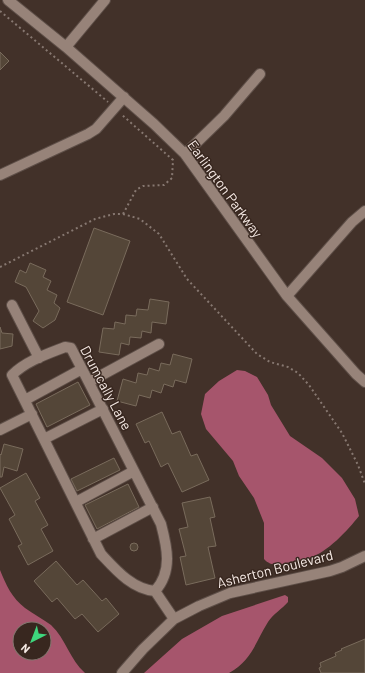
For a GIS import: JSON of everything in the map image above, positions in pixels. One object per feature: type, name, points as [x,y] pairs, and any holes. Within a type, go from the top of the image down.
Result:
[{"type":"street","name":"Earlington Parkway","points":[[8,0],[66,47],[154,124],[185,154],[287,296],[356,374],[365,382]]},
{"type":"street","points":[[66,47],[105,0]]},
{"type":"street","points":[[185,154],[224,116],[260,74]]},
{"type":"street","points":[[0,175],[88,134],[96,128],[124,98]]},
{"type":"street","points":[[287,296],[352,222],[365,211]]},
{"type":"street","points":[[12,305],[39,358]]},
{"type":"street","points":[[89,382],[159,344]]},
{"type":"street","name":"Drumcally Lane","points":[[65,347],[71,348],[82,369],[161,524],[167,546],[166,572],[162,583],[155,591],[137,587],[101,554],[12,375],[16,371],[39,358],[65,347]]},
{"type":"street","points":[[25,400],[82,369]]},
{"type":"street","points":[[44,439],[103,409]]},
{"type":"street","points":[[0,430],[32,414]]},
{"type":"street","points":[[76,502],[134,471]]},
{"type":"street","points":[[93,539],[153,507]]},
{"type":"street","name":"Asherton Boulevard","points":[[122,673],[143,649],[174,619],[199,606],[230,593],[330,571],[365,556]]},
{"type":"street","points":[[155,591],[174,619]]},
{"type":"path","points":[[0,11],[173,160],[172,178],[164,185],[143,186],[136,190],[123,214]]},
{"type":"path","points":[[0,267],[95,220],[114,214],[123,214],[140,220],[159,234],[187,279],[257,354],[270,362],[288,367],[298,373],[309,385],[342,433],[358,465],[365,484]]},
{"type":"shaded area","points":[[237,370],[245,371],[257,377],[268,395],[271,405],[290,436],[322,458],[342,478],[355,499],[359,516],[330,546],[307,559],[273,564],[264,559],[264,523],[254,498],[239,476],[233,461],[206,429],[201,414],[205,394],[219,381]]},
{"type":"shaded area","points":[[0,570],[7,586],[16,600],[45,621],[12,621],[12,661],[52,661],[52,626],[61,637],[75,662],[85,673],[0,673]]},
{"type":"shaded area","points":[[285,595],[288,597],[288,602],[270,619],[248,657],[237,668],[229,673],[144,673],[182,639],[222,616]]},
{"type":"building","points":[[0,52],[9,61],[0,70]]},
{"type":"building","points":[[94,228],[130,241],[103,315],[67,302]]},
{"type":"building","points":[[30,263],[46,270],[43,277],[51,281],[47,290],[57,295],[54,303],[60,308],[55,320],[43,328],[33,321],[39,311],[26,287],[15,282],[20,270],[26,273]]},
{"type":"building","points":[[150,299],[169,302],[166,324],[152,322],[151,333],[142,331],[141,338],[130,337],[129,345],[121,343],[119,355],[99,352],[103,328],[114,329],[115,322],[125,324],[126,315],[136,316],[137,309],[148,310]]},
{"type":"building","points":[[0,327],[2,333],[13,334],[12,346],[0,349]]},
{"type":"building","points":[[173,354],[192,359],[186,383],[175,380],[173,387],[164,384],[161,393],[152,390],[150,398],[139,395],[136,406],[117,401],[123,379],[136,383],[138,373],[147,375],[149,368],[159,371],[161,363],[170,365]]},
{"type":"building","points":[[78,382],[90,405],[47,427],[36,404]]},
{"type":"building","points":[[162,412],[172,434],[180,431],[191,456],[197,454],[209,480],[182,492],[168,463],[161,467],[149,441],[145,443],[136,424]]},
{"type":"building","points":[[4,444],[23,449],[17,471],[4,467],[2,477],[0,477],[0,454],[1,455]]},
{"type":"building","points":[[114,458],[120,470],[77,491],[71,479]]},
{"type":"building","points":[[26,473],[40,498],[35,501],[48,525],[41,529],[53,551],[28,565],[18,546],[22,544],[9,519],[15,515],[0,488]]},
{"type":"building","points":[[128,484],[139,507],[97,529],[85,505]]},
{"type":"building","points":[[210,497],[215,517],[210,518],[216,546],[208,547],[215,578],[186,585],[180,557],[186,556],[179,529],[188,527],[182,503]]},
{"type":"building","points":[[132,543],[136,543],[138,547],[136,551],[132,551],[130,549],[130,545]]},
{"type":"building","points":[[56,561],[77,585],[83,580],[102,601],[106,598],[119,614],[98,632],[82,614],[75,619],[57,598],[52,602],[34,581]]},
{"type":"building","points":[[365,639],[365,673],[321,673],[319,668],[321,667],[320,663],[336,656],[335,653],[342,650],[341,649]]}]
